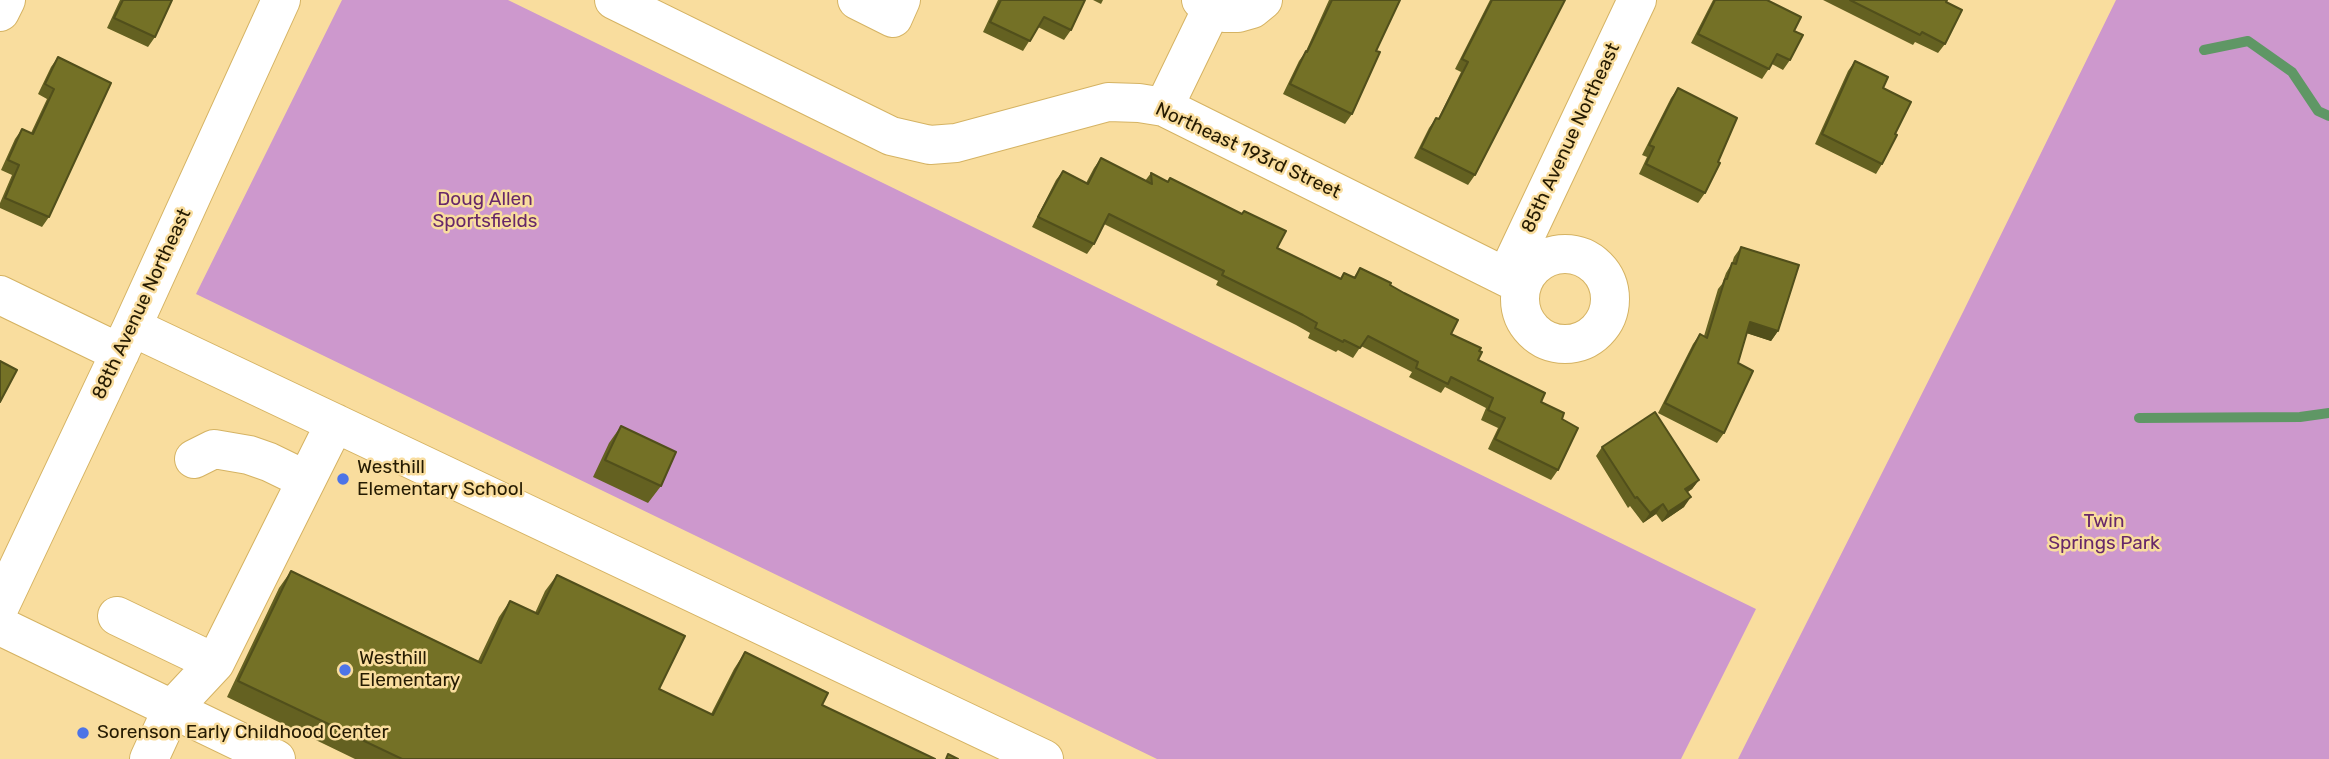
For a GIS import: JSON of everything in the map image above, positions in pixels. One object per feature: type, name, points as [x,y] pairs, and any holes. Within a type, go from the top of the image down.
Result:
[{"type":"street","points":[[0,12],[6,0]]},
{"type":"street","name":"88th Avenue Northeast","points":[[0,606],[126,340],[281,0]]},
{"type":"street","name":"Northeast 193rd Street","points":[[614,0],[891,136],[930,145],[956,143],[1108,102],[1164,107],[1514,281]]},
{"type":"street","points":[[857,0],[893,18],[901,0]]},
{"type":"street","points":[[1164,107],[1206,4],[1224,13],[1238,13],[1252,9],[1264,0]]},
{"type":"street","name":"85th Avenue Northeast","points":[[1514,281],[1637,0]]},
{"type":"street","points":[[0,295],[126,340],[335,424],[1044,759]]},
{"type":"street","points":[[149,759],[172,709],[215,663],[335,424]]},
{"type":"street","points":[[194,458],[214,449],[249,455],[306,480]]},
{"type":"street","points":[[117,616],[215,663]]},
{"type":"street","points":[[0,626],[276,759]]},
{"type":"green space","name":"Doug Allen Sportsfields","points":[[342,0],[508,0],[1756,609],[1681,759],[1157,759],[196,294]]},
{"type":"green space","name":"Twin Springs Park","points":[[2116,0],[2329,0],[2329,759],[1738,759],[1963,312]]},
{"type":"building","points":[[123,0],[172,0],[155,37],[114,18]]},
{"type":"building","points":[[1001,0],[1085,0],[1071,30],[1044,17],[1030,41],[990,22]]},
{"type":"building","points":[[1332,0],[1400,0],[1376,51],[1380,52],[1352,114],[1290,84]]},
{"type":"building","points":[[1492,0],[1565,0],[1475,175],[1421,148],[1468,62],[1462,59]]},
{"type":"building","points":[[1715,0],[1767,0],[1801,17],[1794,31],[1803,35],[1790,60],[1777,54],[1769,69],[1698,34]]},
{"type":"building","points":[[1850,0],[1947,0],[1946,2],[1962,10],[1945,44],[1922,32],[1920,35]]},
{"type":"building","points":[[58,57],[111,83],[49,217],[5,198],[19,165],[8,160],[22,129],[33,134],[54,89],[45,84]]},
{"type":"building","points":[[1855,61],[1888,77],[1883,88],[1911,102],[1882,164],[1822,134]]},
{"type":"building","points":[[1678,88],[1737,118],[1705,193],[1646,164],[1654,147],[1649,145]]},
{"type":"building","points":[[1101,158],[1152,184],[1151,173],[1168,182],[1170,178],[1242,214],[1244,211],[1286,231],[1277,248],[1341,279],[1344,273],[1355,278],[1360,268],[1458,320],[1451,334],[1481,348],[1478,360],[1545,393],[1541,402],[1564,413],[1562,419],[1578,428],[1558,470],[1495,439],[1505,418],[1488,410],[1493,398],[1451,377],[1448,384],[1416,368],[1418,362],[1368,336],[1360,348],[1344,340],[1343,342],[1315,328],[1317,323],[1303,315],[1222,275],[1224,271],[1109,214],[1094,244],[1038,217],[1063,171],[1088,184]]},
{"type":"building","points":[[1741,247],[1799,265],[1778,331],[1750,322],[1738,363],[1753,371],[1724,433],[1665,403],[1700,334],[1707,338],[1725,279],[1732,263],[1736,264]]},
{"type":"building","points":[[0,361],[17,370],[0,402]]},
{"type":"building","points":[[1655,412],[1699,480],[1685,489],[1691,497],[1668,512],[1663,504],[1650,513],[1637,497],[1635,498],[1602,447]]},
{"type":"building","points":[[621,426],[676,452],[661,486],[605,460]]},
{"type":"building","name":"Westhill Elementary","points":[[291,571],[481,663],[510,601],[538,614],[557,575],[685,636],[659,689],[713,715],[745,652],[828,693],[822,705],[935,759],[402,759],[238,681]]},
{"type":"waterway","points":[[2204,50],[2248,41],[2292,72],[2318,111],[2329,116]]},
{"type":"waterway","points":[[2139,418],[2300,417],[2329,413]]},
{"type":"place","name":"Westhill Elementary School","points":[[343,479]]},
{"type":"place","name":"Westhill Elementary","points":[[345,670]]},
{"type":"place","name":"Sorenson Early Childhood Center","points":[[83,733]]}]
